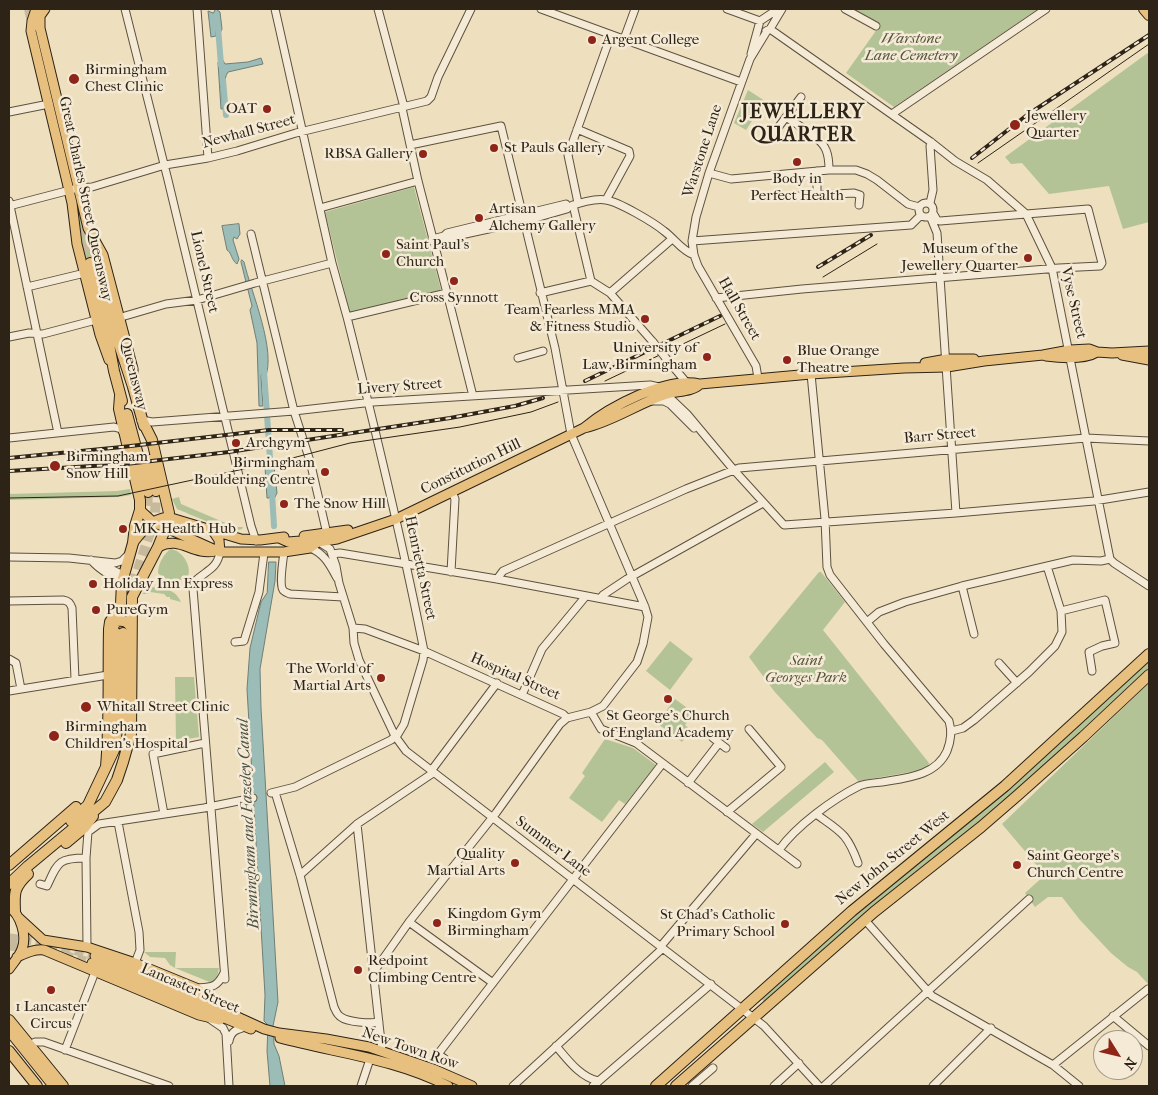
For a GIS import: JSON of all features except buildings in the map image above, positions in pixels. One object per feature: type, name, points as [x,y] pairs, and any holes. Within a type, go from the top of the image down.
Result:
[{"type":"highway","points":[[1144,9],[1149,15]]},
{"type":"highway","name":"Queensway","points":[[133,387],[93,262],[120,396],[129,418],[152,492],[142,420]]},
{"type":"highway","name":"Great Charles Street Queensway","points":[[133,387],[142,420]]},
{"type":"highway","points":[[14,912],[16,887],[84,828],[105,802],[117,780],[131,734],[120,633],[110,622],[121,604],[122,582],[132,548],[140,505],[120,409],[120,396]]},
{"type":"highway","points":[[106,767],[109,731],[108,675],[132,597],[158,547],[167,522],[168,507],[152,440],[142,420]]},
{"type":"highway","points":[[9,884],[88,804],[114,750],[117,730],[120,633]]},
{"type":"highway","name":"New John Street West","points":[[656,1086],[852,911],[1005,786],[1149,654]]},
{"type":"highway","name":"New John Street West","points":[[676,1086],[864,920],[989,820],[1083,737],[1149,675]]},
{"type":"highway","points":[[9,865],[96,789]]},
{"type":"highway","points":[[9,874],[105,802]]},
{"type":"highway","points":[[9,1020],[63,1086]]},
{"type":"highway","points":[[9,1030],[54,1086]]},
{"type":"highway","points":[[9,1040],[46,1086]]},
{"type":"highway","points":[[9,1051],[37,1086]]},
{"type":"main road","name":"Great Charles Street Queensway","points":[[36,9],[31,31],[49,104],[73,189],[88,228],[103,255],[118,318],[133,369],[133,387]]},
{"type":"main road","name":"Great Charles Street Queensway","points":[[45,9],[40,16],[40,28],[73,189],[78,244],[102,342],[114,371]]},
{"type":"main road","points":[[666,394],[696,388],[700,384],[1043,355],[1058,358],[1090,349],[1097,352],[1149,360]]},
{"type":"main road","points":[[1112,353],[1149,351]]},
{"type":"main road","name":"Constitution Hill","points":[[584,428],[598,417],[651,389],[686,382],[700,384]]},
{"type":"main road","name":"Constitution Hill","points":[[616,408],[657,392],[666,394]]},
{"type":"main road","name":"Constitution Hill","points":[[158,547],[171,542],[202,551],[264,553],[310,548],[318,542],[337,539],[396,519],[571,434],[599,424],[666,394]]},
{"type":"main road","points":[[140,505],[152,522]]},
{"type":"main road","points":[[132,548],[146,528],[152,522],[161,518],[218,552],[219,540],[213,531]]},
{"type":"main road","points":[[167,522],[213,531],[231,537],[256,540],[279,538]]},
{"type":"main road","name":"Constitution Hill","points":[[279,538],[370,528]]},
{"type":"main road","points":[[231,537],[230,544],[232,547],[242,552]]},
{"type":"main road","name":"Constitution Hill","points":[[279,538],[288,542],[313,540],[318,542]]},
{"type":"main road","points":[[14,912],[43,940],[86,947],[135,964],[196,988],[229,1012]]},
{"type":"main road","points":[[9,969],[24,943],[14,912]]},
{"type":"main road","points":[[17,957],[26,952],[44,950],[94,964],[208,1018],[234,1023]]},
{"type":"main road","name":"Lancaster Street","points":[[94,964],[229,1012],[267,1032]]},
{"type":"main road","name":"Lancaster Street","points":[[94,964],[194,1004],[234,1023],[278,1035]]},
{"type":"main road","name":"New Town Row","points":[[278,1035],[326,1039],[381,1048],[472,1086]]},
{"type":"main road","name":"New Town Row","points":[[278,1035],[370,1059],[426,1076],[448,1086]]},
{"type":"main road","points":[[428,1067],[454,1086]]},
{"type":"street","name":"Lionel Street","points":[[125,9],[165,164],[250,526],[256,540]]},
{"type":"street","points":[[197,9],[208,158]]},
{"type":"street","name":"Henrietta Street","points":[[274,9],[304,132],[332,263],[369,402],[407,564],[424,651],[404,724],[395,736]]},
{"type":"street","points":[[378,9],[403,107],[410,146],[432,239],[473,396]]},
{"type":"street","name":"Newhall Street","points":[[9,204],[73,189],[88,188],[165,164],[208,158],[427,101],[431,97],[438,77],[471,9]]},
{"type":"street","points":[[541,9],[740,82]]},
{"type":"street","points":[[624,39],[635,9]]},
{"type":"street","points":[[727,9],[761,22],[770,20],[770,29],[761,30],[761,22]]},
{"type":"street","points":[[761,22],[778,9]]},
{"type":"street","name":"Warstone Lane","points":[[750,59],[782,9]]},
{"type":"street","points":[[845,9],[876,26]]},
{"type":"street","points":[[892,114],[1046,9]]},
{"type":"street","name":"Warstone Lane","points":[[694,255],[692,241],[696,217],[708,173],[750,59],[761,22]]},
{"type":"street","name":"Vyse Street","points":[[770,29],[946,154],[987,180],[1026,214],[1052,268],[1110,559]]},
{"type":"street","points":[[611,35],[568,156],[573,205],[591,281],[610,293],[686,382]]},
{"type":"street","points":[[768,141],[801,97]]},
{"type":"street","points":[[9,112],[49,104]]},
{"type":"street","points":[[786,117],[825,147],[829,160],[829,170]]},
{"type":"street","points":[[410,146],[501,126],[564,391],[571,434],[648,617],[643,644],[636,662],[603,706],[591,712],[601,729],[636,743],[797,864]]},
{"type":"street","points":[[578,128],[629,151],[630,156],[606,200]]},
{"type":"street","points":[[931,142],[934,190],[930,203],[933,207],[931,215],[937,233]]},
{"type":"street","points":[[708,173],[731,179],[847,169],[867,174],[920,211],[925,217],[931,215]]},
{"type":"street","points":[[817,171],[818,195]]},
{"type":"street","points":[[320,208],[418,181]]},
{"type":"street","points":[[798,196],[854,193],[860,195],[859,205]]},
{"type":"street","points":[[432,239],[444,236],[447,238],[566,209],[573,205],[606,200],[664,231],[684,251],[694,255]]},
{"type":"street","points":[[692,241],[911,224],[920,211],[923,202],[930,203]]},
{"type":"street","points":[[9,204],[58,433]]},
{"type":"street","points":[[716,298],[1052,268],[1100,266],[1102,263],[1088,209],[937,220],[931,215]]},
{"type":"street","points":[[937,220],[956,513]]},
{"type":"street","points":[[251,234],[255,242],[259,282],[294,411],[310,461],[327,534]]},
{"type":"street","points":[[610,293],[672,239]]},
{"type":"street","name":"Hall Street","points":[[694,255],[698,266],[756,366],[758,378]]},
{"type":"street","points":[[118,318],[166,304],[197,300],[332,263]]},
{"type":"street","points":[[27,287],[85,273]]},
{"type":"street","points":[[540,293],[591,281]]},
{"type":"street","points":[[347,317],[447,293]]},
{"type":"street","points":[[9,336],[29,333],[43,334],[96,320]]},
{"type":"street","points":[[518,358],[543,351]]},
{"type":"street","points":[[780,850],[816,814],[843,795],[864,784],[895,780],[928,772],[943,760],[949,746],[952,730],[949,721],[830,575],[826,557],[825,522],[811,374]]},
{"type":"street","name":"Livery Street","points":[[142,420],[152,422],[294,411],[369,402],[518,392],[564,391],[650,384],[659,387]]},
{"type":"street","points":[[666,394],[687,414],[733,470],[784,525],[956,513],[1099,500],[1149,492]]},
{"type":"street","points":[[650,401],[664,401],[670,404],[693,428],[708,440]]},
{"type":"street","points":[[9,438],[114,426],[121,429],[127,438]]},
{"type":"street","name":"Barr Street","points":[[497,579],[503,571],[739,468],[1086,438],[1149,441]]},
{"type":"street","points":[[452,492],[455,500],[452,572]]},
{"type":"street","points":[[601,598],[632,576],[763,503]]},
{"type":"street","points":[[318,542],[328,547],[332,554],[340,553],[497,579],[645,607]]},
{"type":"street","points":[[9,557],[30,556],[117,562],[122,561],[132,548]]},
{"type":"street","name":"Summer Lane","points":[[310,548],[322,555],[339,583]]},
{"type":"street","points":[[196,988],[212,987],[224,976],[194,589],[195,581],[216,566],[218,552]]},
{"type":"street","points":[[279,552],[281,587],[283,591],[290,594],[343,598]]},
{"type":"street","points":[[235,642],[244,641],[259,592],[264,553]]},
{"type":"street","name":"Summer Lane","points":[[332,554],[353,628],[354,643],[359,660],[395,736],[406,752],[743,1008],[764,1026],[819,1086]]},
{"type":"street","points":[[867,622],[879,612],[905,602],[962,586],[1073,560],[1101,561],[1110,559],[1149,586]]},
{"type":"street","points":[[92,560],[98,568],[122,582],[138,586]]},
{"type":"street","points":[[952,730],[963,728],[974,720],[1017,683],[1055,646],[1062,632],[1061,611],[1047,566]]},
{"type":"street","points":[[962,586],[974,634]]},
{"type":"street","points":[[522,695],[542,649],[586,596]]},
{"type":"street","points":[[9,601],[67,600],[71,604],[75,680]]},
{"type":"street","points":[[1061,611],[1105,600],[1114,643],[1089,652],[1092,671]]},
{"type":"street","name":"Hospital Street","points":[[353,628],[365,629],[424,651],[564,714],[567,718],[591,712]]},
{"type":"street","points":[[9,659],[16,663],[21,689]]},
{"type":"street","points":[[999,663],[1017,683]]},
{"type":"street","points":[[9,691],[108,675]]},
{"type":"street","points":[[300,875],[358,824],[432,772],[497,683]]},
{"type":"street","points":[[373,973],[409,922],[492,818],[560,724],[567,718]]},
{"type":"street","points":[[727,812],[781,766],[749,729]]},
{"type":"street","points":[[379,1022],[344,1019],[338,1015],[334,1007],[300,875],[273,792],[296,787],[391,740],[395,736]]},
{"type":"street","points":[[688,783],[716,740],[726,748]]},
{"type":"street","points":[[164,814],[153,754],[205,742]]},
{"type":"street","points":[[445,1059],[438,1054],[662,764]]},
{"type":"street","points":[[86,947],[86,858],[88,832],[99,824],[253,798]]},
{"type":"street","points":[[816,814],[843,833],[851,844],[858,863]]},
{"type":"street","points":[[118,822],[140,932],[140,950],[135,964]]},
{"type":"street","points":[[358,824],[381,1048]]},
{"type":"street","points":[[513,1086],[662,947],[756,834]]},
{"type":"street","points":[[40,884],[47,886],[61,861],[69,858],[86,858]]},
{"type":"street","points":[[824,1086],[1029,899]]},
{"type":"street","points":[[864,920],[927,992],[1053,1065],[1079,1086]]},
{"type":"street","points":[[409,922],[493,983]]},
{"type":"street","points":[[371,950],[379,953],[388,951]]},
{"type":"street","points":[[65,1050],[94,964]]},
{"type":"street","points":[[556,1046],[583,1076],[595,1084],[711,984]]},
{"type":"street","points":[[1053,1065],[1148,989]]},
{"type":"street","points":[[1113,1016],[1149,1046]]},
{"type":"street","points":[[208,1018],[223,1028],[226,1034],[229,1086]]},
{"type":"street","points":[[228,1044],[230,1035],[234,1031],[246,1027]]},
{"type":"street","points":[[933,1086],[991,1028]]},
{"type":"street","points":[[30,1045],[35,1042],[44,1042],[169,1086]]},
{"type":"street","points":[[361,1086],[370,1059]]},
{"type":"street","points":[[774,1086],[799,1063]]},
{"type":"street","points":[[692,1086],[713,1068]]},
{"type":"green space","name":"Warstone Lane Cemetery","points":[[851,9],[1038,9],[894,107],[846,73],[880,25]]},
{"type":"green space","points":[[1149,52],[1149,222],[1123,229],[1109,186],[1049,194],[1022,163],[1011,164],[1005,157]]},
{"type":"green space","points":[[748,90],[765,101],[746,130],[734,123]]},
{"type":"green space","points":[[414,187],[441,290],[350,313],[325,212]]},
{"type":"green space","points":[[76,204],[82,222],[100,258],[86,262]]},
{"type":"green space","points":[[130,489],[131,495],[118,497],[9,500],[9,494]]},
{"type":"green space","points":[[179,497],[181,504],[235,527],[243,527],[237,530],[229,529],[177,509],[172,499]]},
{"type":"green space","points":[[171,549],[175,550],[185,559],[189,568],[188,577],[172,581],[158,573],[162,559]]},
{"type":"green space","name":"Saint Georges Park","points":[[819,572],[821,572],[845,602],[823,630],[929,763],[928,769],[858,781],[822,740],[817,738],[774,691],[749,657]]},
{"type":"green space","points":[[152,587],[173,592],[181,602],[170,599],[170,597],[164,594],[150,592],[142,594]]},
{"type":"green space","points":[[670,641],[693,659],[670,690],[646,671]]},
{"type":"green space","points":[[1149,661],[1149,670],[1128,691],[991,814],[765,1003],[761,998],[819,945],[1041,759]]},
{"type":"green space","points":[[175,677],[194,677],[199,737],[176,741]]},
{"type":"green space","points":[[1149,683],[1149,985],[1137,972],[1111,953],[1080,920],[1062,897],[1048,897],[1035,907],[1025,893],[1045,875],[1002,824]]},
{"type":"green space","points":[[675,699],[694,713],[685,725],[691,730],[682,742],[657,723]]},
{"type":"green space","points":[[605,739],[633,748],[656,765],[625,804],[619,800],[602,822],[569,798],[585,776],[582,773]]},
{"type":"green space","points":[[825,762],[834,772],[763,832],[752,824]]},
{"type":"green space","points":[[144,952],[176,952],[175,968],[165,958],[150,957]]},
{"type":"green space","points":[[175,968],[219,968],[217,978],[212,983]]},
{"type":"water","points":[[216,9],[220,12],[222,29],[219,35],[216,31],[216,36],[211,37],[208,11],[213,13]]},
{"type":"water","points":[[221,57],[225,64],[248,62],[261,58],[263,64],[228,72],[223,86],[221,85],[223,109],[221,109],[218,63]]},
{"type":"water","points":[[239,224],[240,234],[237,239],[234,237],[233,240],[239,259],[237,264],[227,250],[222,226]]},
{"type":"water","points":[[242,260],[262,321],[268,353],[268,366],[265,378],[262,373],[261,376],[263,406],[259,406],[257,343],[250,310],[252,306]]},
{"type":"water","points":[[274,466],[277,493],[273,501],[270,495],[267,498],[265,467]]},
{"type":"water","points":[[269,562],[276,562],[275,581],[260,669],[261,708],[278,1002],[273,1026],[274,1044],[279,1056],[285,1086],[270,1086],[267,1051],[268,1025],[264,1021],[265,995],[247,689],[250,648],[261,602],[267,593]]},
{"type":"waterway","name":"Birmingham and Fazeley Canal","points":[[218,27],[221,65]]},
{"type":"waterway","name":"Birmingham and Fazeley Canal","points":[[223,80],[226,115]]},
{"type":"waterway","name":"Birmingham and Fazeley Canal","points":[[264,371],[271,473]]},
{"type":"waterway","name":"Birmingham and Fazeley Canal","points":[[272,493],[274,526]]},
{"type":"tunnel","points":[[29,9],[33,26]]},
{"type":"tunnel","points":[[74,198],[90,263]]},
{"type":"tunnel","points":[[124,628],[130,594],[155,517],[156,491]]},
{"type":"tunnel","points":[[141,535],[147,512],[148,492]]},
{"type":"tunnel","points":[[9,938],[45,942],[95,956]]},
{"type":"tunnel","points":[[9,946],[29,948]]},
{"type":"tunnel","points":[[64,955],[92,963]]},
{"type":"tram line","points":[[978,163],[1149,44]]},
{"type":"tram line","points":[[823,277],[877,244]]},
{"type":"tram line","points":[[605,381],[725,324]]},
{"type":"tram line","points":[[9,498],[118,496],[281,461],[350,443],[460,427],[531,412],[558,402]]},
{"type":"railway","points":[[972,158],[1027,115],[1149,35]]},
{"type":"railway","points":[[818,267],[871,235]]},
{"type":"railway","points":[[585,381],[720,316]]},
{"type":"railway","points":[[9,471],[126,464],[229,452],[450,418],[515,406],[543,398]]},
{"type":"railway","points":[[9,458],[269,430],[342,430]]},
{"type":"place","name":"Argent College","points":[[592,40]]},
{"type":"place","name":"Birmingham Chest Clinic","points":[[74,79]]},
{"type":"place","name":"OAT","points":[[267,109]]},
{"type":"place","name":"Jewellery Quarter","points":[[1015,125]]},
{"type":"place","name":"St Pauls Gallery","points":[[494,148]]},
{"type":"place","name":"RBSA Gallery","points":[[423,154]]},
{"type":"place","name":"Body in Perfect Health","points":[[797,162]]},
{"type":"place","name":"Artisan Alchemy Gallery","points":[[479,218]]},
{"type":"place","name":"Saint Paul's Church","points":[[386,254]]},
{"type":"place","name":"Museum of the Jewellery Quarter","points":[[1028,258]]},
{"type":"place","name":"Cross Synnott","points":[[454,281]]},
{"type":"place","name":"Team Fearless MMA & Fitness Studio","points":[[645,319]]},
{"type":"place","name":"University of Law, Birmingham","points":[[707,357]]},
{"type":"place","name":"Blue Orange Theatre","points":[[787,360]]},
{"type":"place","name":"Archgym","points":[[236,443]]},
{"type":"place","name":"Birmingham Snow Hill","points":[[55,466]]},
{"type":"place","name":"Birmingham Bouldering Centre","points":[[325,472]]},
{"type":"place","name":"The Snow Hill","points":[[284,504]]},
{"type":"place","name":"MK Health Hub","points":[[123,529]]},
{"type":"place","name":"Holiday Inn Express","points":[[93,584]]},
{"type":"place","name":"PureGym","points":[[96,610]]},
{"type":"place","name":"The World of Martial Arts","points":[[381,678]]},
{"type":"place","name":"St George's Church of England Academy","points":[[668,699]]},
{"type":"place","name":"Whitall Street Clinic","points":[[86,707]]},
{"type":"place","name":"Birmingham Children's Hospital","points":[[54,736]]},
{"type":"place","name":"Quality Martial Arts","points":[[515,863]]},
{"type":"place","name":"Saint George's Church Centre","points":[[1017,865]]},
{"type":"place","name":"Kingdom Gym Birmingham","points":[[437,923]]},
{"type":"place","name":"St Chad's Catholic Primary School","points":[[785,924]]},
{"type":"place","name":"Redpoint Climbing Centre","points":[[358,970]]},
{"type":"place","name":"1 Lancaster Circus","points":[[51,990]]},
{"type":"district","name":"JEWELLERY QUARTER","points":[[803,124]]}]
